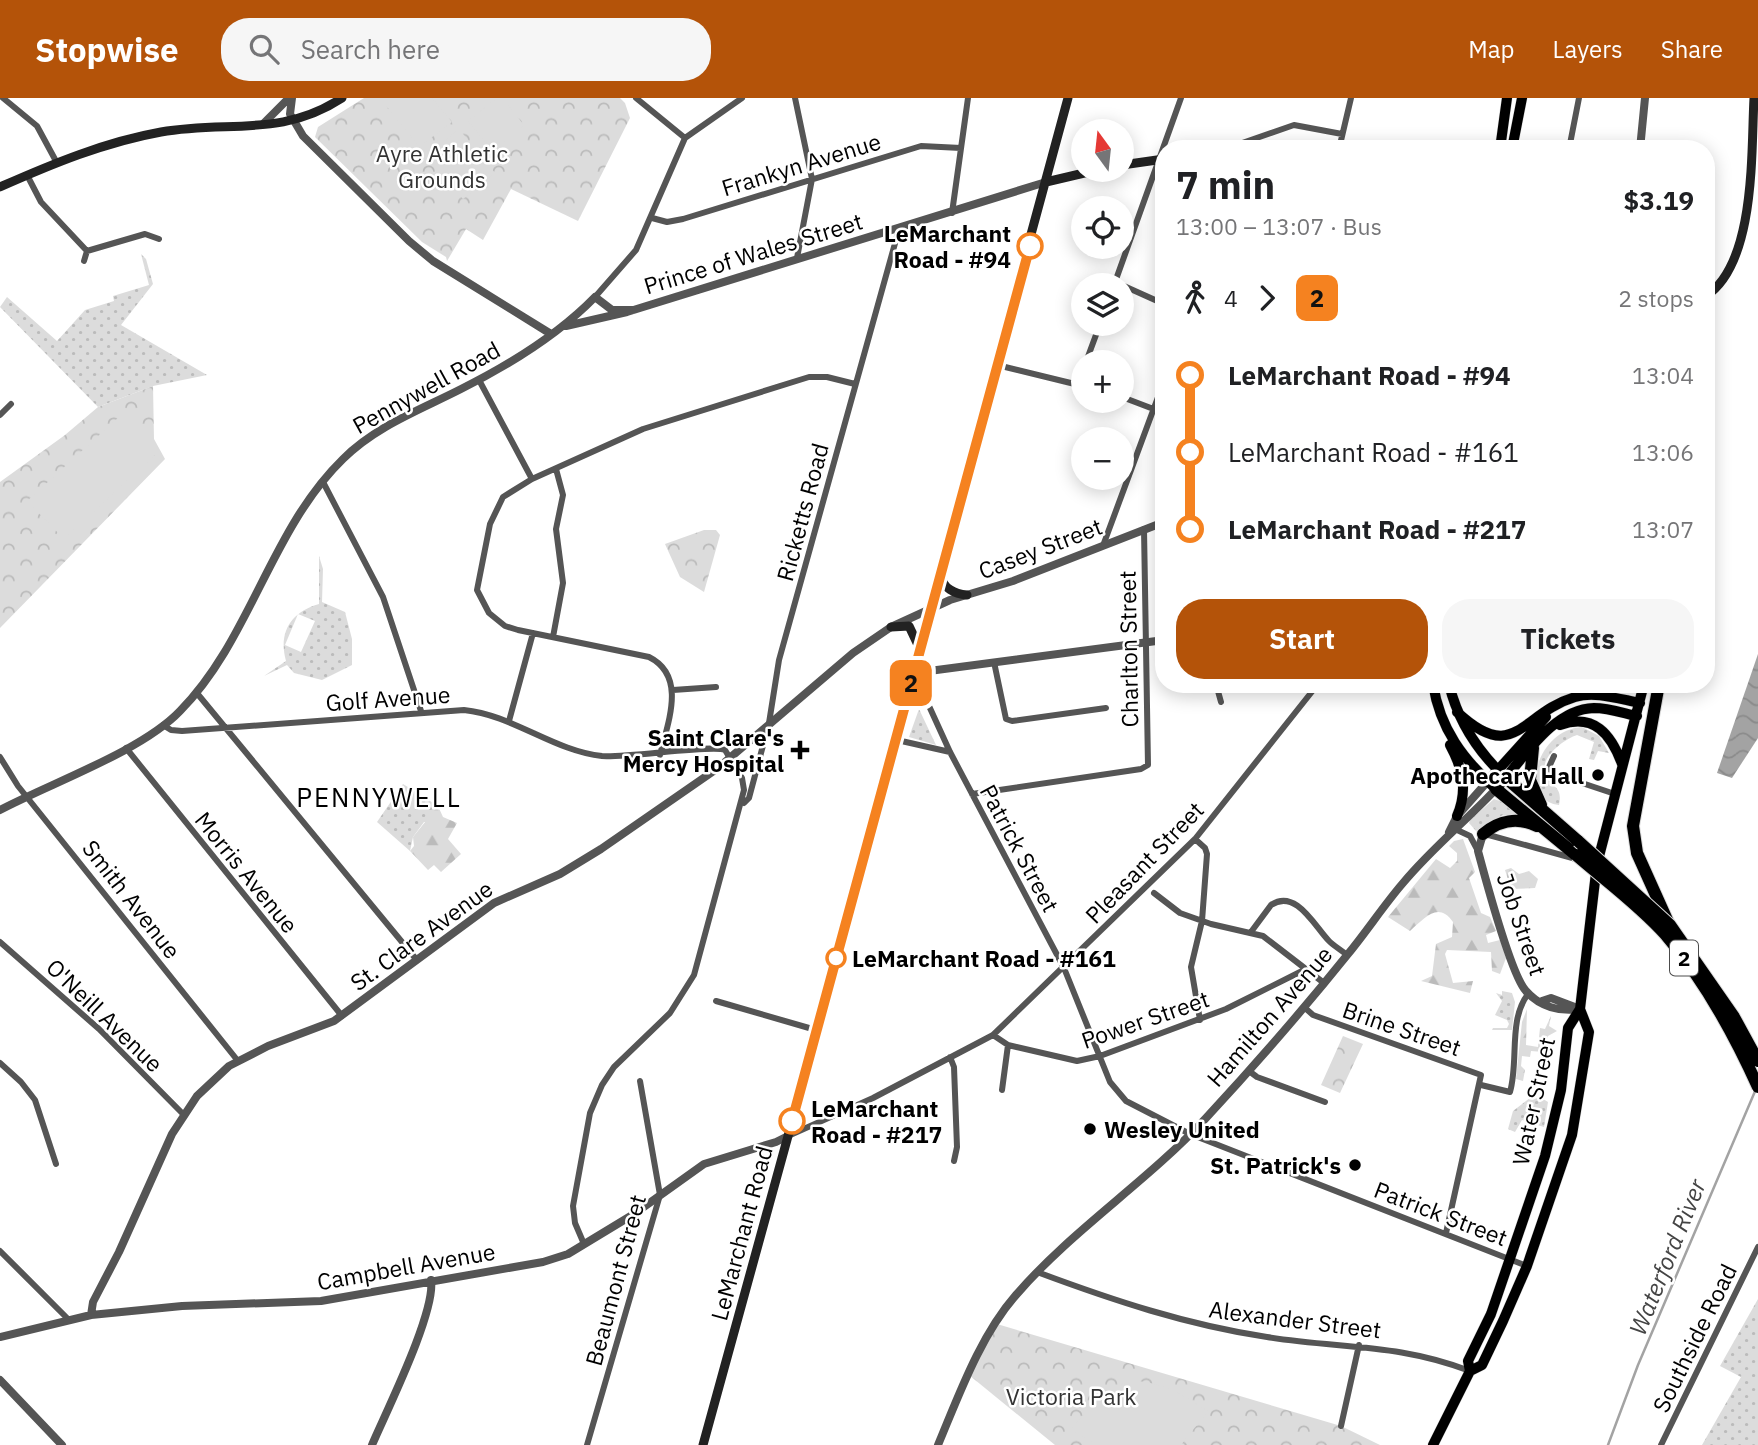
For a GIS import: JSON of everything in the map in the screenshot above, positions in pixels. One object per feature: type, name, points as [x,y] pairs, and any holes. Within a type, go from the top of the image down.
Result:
[{"type":"highway","points":[[1658,693],[1633,826],[1643,871],[1670,925]]},
{"type":"highway","points":[[1533,748],[1530,780],[1540,805],[1550,816]]},
{"type":"highway","name":"2","points":[[1502,774],[1670,925],[1734,1017],[1758,1061]]},
{"type":"highway","name":"2","points":[[1492,785],[1665,934],[1721,1015],[1758,1087]]},
{"type":"highway","points":[[1483,834],[1500,823],[1512,821],[1530,823],[1547,831]]},
{"type":"main road","points":[[0,187],[57,163],[160,132],[293,122],[306,118],[342,98]]},
{"type":"main road","name":"LeMarchant Road","points":[[703,1445],[897,740],[919,647],[1068,98]]},
{"type":"main road","points":[[1501,140],[1507,98]]},
{"type":"main road","points":[[1514,140],[1522,98]]},
{"type":"main road","points":[[1715,287],[1725,277],[1740,237],[1748,198],[1754,98]]},
{"type":"main road","points":[[1134,162],[1155,160]]},
{"type":"main road","points":[[1045,182],[1071,176]]},
{"type":"main road","points":[[941,572],[942,582],[949,589],[967,595]]},
{"type":"main road","points":[[891,627],[909,626],[919,647]]},
{"type":"main road","points":[[1436,693],[1464,784],[1462,803],[1457,816]]},
{"type":"main road","points":[[1452,693],[1458,712],[1475,744],[1502,774]]},
{"type":"main road","points":[[1580,1009],[1597,864],[1642,693]]},
{"type":"main road","points":[[1458,712],[1481,733],[1503,736],[1519,731],[1541,713],[1585,695],[1640,703]]},
{"type":"main road","points":[[1447,731],[1470,765],[1492,785],[1556,707]]},
{"type":"main road","points":[[1502,774],[1567,715],[1593,708],[1637,716]]},
{"type":"main road","points":[[1552,727],[1577,720],[1594,723],[1612,741],[1622,765]]},
{"type":"main road","name":"Water Street","points":[[1580,1009],[1589,1032],[1572,1132],[1527,1266],[1482,1365],[1470,1371],[1468,1361],[1491,1314],[1553,1126],[1568,1028],[1580,1009]]},
{"type":"main road","points":[[1433,1445],[1470,1371]]},
{"type":"street","points":[[3,98],[37,126],[57,163]]},
{"type":"street","points":[[290,98],[289,110],[293,122],[310,144],[421,251],[551,334]]},
{"type":"street","points":[[264,124],[290,98]]},
{"type":"street","points":[[636,98],[685,138],[742,98]]},
{"type":"street","points":[[795,98],[812,179],[797,258]]},
{"type":"street","points":[[952,213],[968,98]]},
{"type":"street","points":[[1168,140],[1181,98]]},
{"type":"street","points":[[1341,140],[1351,98]]},
{"type":"street","points":[[1571,140],[1579,98]]},
{"type":"street","points":[[1641,140],[1645,98]]},
{"type":"street","points":[[1251,140],[1294,125],[1342,134]]},
{"type":"street","name":"Pennywell Road","points":[[0,810],[126,748],[163,725],[197,692],[236,631],[294,521],[343,459],[379,431],[479,380],[566,326],[636,250],[685,138]]},
{"type":"street","name":"Frankyn Avenue","points":[[652,218],[667,222],[682,219],[921,146],[961,148]]},
{"type":"street","points":[[27,175],[41,202],[87,251]]},
{"type":"street","points":[[1119,273],[1155,178]]},
{"type":"street","name":"Prince of Wales Street","points":[[566,326],[633,310],[1045,182]]},
{"type":"street","name":"Ricketts Road","points":[[742,805],[749,797],[769,723],[779,660],[899,229]]},
{"type":"street","points":[[87,251],[145,234],[159,239]]},
{"type":"street","points":[[84,261],[87,251]]},
{"type":"street","points":[[1134,292],[1155,300]]},
{"type":"street","name":"Prince of Wales Street","points":[[595,297],[612,310],[633,310]]},
{"type":"street","points":[[997,365],[1071,383]]},
{"type":"street","points":[[660,755],[673,690],[668,671],[649,657],[505,626],[483,606],[476,581],[496,506],[514,489],[532,479],[643,429],[809,377],[827,377],[855,384]]},
{"type":"street","points":[[479,380],[532,479]]},
{"type":"street","points":[[1134,402],[1153,409]]},
{"type":"street","points":[[0,415],[11,404]]},
{"type":"street","points":[[1104,543],[1155,404]]},
{"type":"street","points":[[553,637],[564,583],[556,529],[563,495],[556,469]]},
{"type":"street","points":[[323,482],[383,597],[421,711]]},
{"type":"street","name":"Casey Street","points":[[930,609],[1013,581],[1155,525]]},
{"type":"street","name":"Charlton Street","points":[[972,794],[1145,768],[1149,761],[1144,529]]},
{"type":"street","name":"St. Clare Avenue","points":[[91,1315],[93,1302],[139,1210],[160,1156],[184,1115],[207,1085],[238,1061],[342,1016],[494,903],[582,861],[730,757],[853,653],[891,627],[930,609]]},
{"type":"street","points":[[509,721],[533,633]]},
{"type":"street","points":[[914,673],[1155,641]]},
{"type":"street","points":[[994,662],[1006,719],[1012,721],[1106,708]]},
{"type":"street","name":"Patrick Street","points":[[914,673],[950,752],[1064,968],[1110,1082],[1126,1101],[1190,1134],[1527,1266]]},
{"type":"street","points":[[673,690],[716,687]]},
{"type":"street","points":[[197,692],[416,959]]},
{"type":"street","points":[[1218,693],[1221,702]]},
{"type":"street","name":"Pleasant Street","points":[[788,1136],[873,1098],[993,1035],[1195,839],[1311,693]]},
{"type":"street","points":[[1098,709],[1099,718]]},
{"type":"street","name":"Golf Avenue","points":[[163,725],[171,730],[182,731],[366,718],[421,711],[464,710],[509,721],[600,756],[660,755],[714,746],[725,750],[730,757]]},
{"type":"street","points":[[897,740],[950,752]]},
{"type":"street","name":"Morris Avenue","points":[[126,748],[342,1016]]},
{"type":"street","points":[[1555,756],[1549,768],[1552,773],[1615,794]]},
{"type":"street","name":"Smith Avenue","points":[[0,757],[27,796],[238,1061]]},
{"type":"street","name":"Ricketts Road","points":[[584,1244],[575,1223],[573,1206],[594,1098],[614,1067],[679,1003],[694,975],[742,805],[742,778],[730,757]]},
{"type":"street","name":"Hamilton Avenue","points":[[938,1445],[962,1388],[1014,1297],[1037,1272],[1190,1134],[1249,1071],[1347,955],[1402,884],[1447,834],[1457,816],[1492,785]]},
{"type":"street","name":"Hamilton Avenue","points":[[1447,834],[1455,829],[1492,785]]},
{"type":"street","name":"Job Street","points":[[1455,829],[1470,836],[1478,851],[1517,973],[1528,993],[1542,1001],[1550,998],[1580,1009]]},
{"type":"street","points":[[1483,834],[1597,864]]},
{"type":"street","name":"Job Street","points":[[1478,851],[1483,834]]},
{"type":"street","points":[[1195,839],[1205,848],[1207,854],[1202,921],[1191,967],[1200,1020]]},
{"type":"street","points":[[1154,894],[1173,910],[1202,921],[1251,932],[1275,944],[1304,970],[1324,983]]},
{"type":"street","points":[[1251,932],[1271,905],[1286,902],[1304,909],[1330,942],[1347,955]]},
{"type":"street","name":"O'Neill Avenue","points":[[0,942],[99,1029],[184,1115]]},
{"type":"street","name":"Power Street","points":[[993,1035],[1008,1045],[1077,1061],[1100,1056],[1200,1020],[1304,970]]},
{"type":"street","points":[[1446,1233],[1481,1085],[1510,1091],[1522,1002],[1528,993]]},
{"type":"street","points":[[716,1001],[816,1030]]},
{"type":"street","name":"Brine Street","points":[[1304,1007],[1313,1016],[1478,1073],[1481,1085]]},
{"type":"street","points":[[1002,1090],[1008,1045]]},
{"type":"street","points":[[950,1057],[954,1067],[957,1147],[954,1161]]},
{"type":"street","points":[[0,1063],[21,1082],[35,1100],[56,1164]]},
{"type":"street","points":[[1249,1071],[1256,1077],[1325,1102]]},
{"type":"street","name":"Beaumont Street","points":[[587,1445],[660,1195],[640,1081]]},
{"type":"street","name":"Campbell Avenue","points":[[0,1337],[91,1315],[182,1306],[321,1301],[543,1262],[584,1244],[704,1164],[788,1136]]},
{"type":"street","name":"Southside Road","points":[[1661,1445],[1758,1247]]},
{"type":"street","points":[[0,1251],[68,1319]]},
{"type":"street","name":"Alexander Street","points":[[1037,1272],[1112,1299],[1206,1326],[1290,1340],[1359,1345],[1419,1354],[1470,1371]]},
{"type":"street","points":[[372,1445],[410,1356],[432,1293],[431,1280]]},
{"type":"street","points":[[1341,1426],[1359,1345]]},
{"type":"street","points":[[0,1380],[60,1444]]},
{"type":"green space","name":"Ayre Athletic Grounds","points":[[364,98],[620,98],[625,103],[630,118],[578,221],[511,189],[483,240],[466,229],[447,261],[446,257],[422,242],[315,137],[318,127]]},
{"type":"green space","points":[[391,98],[432,98],[452,122],[419,147],[384,103]]},
{"type":"green space","points":[[497,98],[502,98],[524,125],[493,151],[468,121]]},
{"type":"green space","points":[[459,129],[495,173],[463,199],[427,155]]},
{"type":"green space","points":[[141,254],[146,259],[153,284],[121,325],[207,375],[153,386],[98,407],[0,307],[7,297],[57,341],[85,310],[114,301],[113,296],[149,285]]},
{"type":"green space","points":[[153,386],[154,439],[165,459],[0,628],[0,482],[65,435],[98,407]]},
{"type":"green space","points":[[120,416],[157,453],[64,539],[27,501]]},
{"type":"green space","points":[[704,530],[716,530],[720,535],[704,592],[680,577],[665,544]]},
{"type":"green space","points":[[319,556],[323,569],[322,602],[345,612],[352,639],[352,665],[322,680],[294,673],[287,665],[264,676],[286,661],[284,641],[286,632],[298,615],[285,645],[301,652],[315,621],[299,614],[319,604]]},
{"type":"green space","points":[[919,709],[936,745],[909,737]]},
{"type":"green space","points":[[1582,727],[1599,736],[1609,753],[1598,751],[1594,760],[1589,759],[1594,742],[1577,735],[1559,745],[1548,757],[1544,770],[1548,780],[1560,794],[1559,805],[1546,800],[1539,791],[1536,779],[1544,752],[1553,740],[1566,731]]},
{"type":"green space","points":[[403,784],[438,806],[428,822],[424,822],[413,837],[410,851],[377,822]]},
{"type":"green space","points":[[1494,799],[1503,802],[1518,815],[1503,815],[1476,831],[1469,823],[1470,820]]},
{"type":"green space","points":[[438,806],[443,817],[457,823],[448,839],[461,854],[441,872],[434,865],[428,870],[410,851],[414,846],[413,837]]},
{"type":"green space","points":[[1463,839],[1475,872],[1469,878],[1481,913],[1490,917],[1496,931],[1486,935],[1488,943],[1500,940],[1506,958],[1500,974],[1492,971],[1491,952],[1447,950],[1445,954],[1453,983],[1473,981],[1470,993],[1421,981],[1432,976],[1436,944],[1452,937],[1453,922],[1447,916],[1437,912],[1431,914],[1410,931],[1388,917],[1436,859],[1450,868],[1457,861],[1457,853],[1449,846],[1454,841]]},
{"type":"green space","points":[[1511,868],[1519,874],[1529,871],[1538,879],[1535,888],[1511,889],[1505,870]]},
{"type":"green space","points":[[1502,991],[1512,993],[1515,1002],[1512,1030],[1492,1030],[1507,1028],[1509,1024],[1507,1020],[1495,1015],[1502,1001],[1496,993],[1502,995]]},
{"type":"green space","points":[[1527,1009],[1526,1045],[1538,1047],[1540,1028],[1545,1029],[1551,1016],[1549,1026],[1557,1031],[1548,1036],[1543,1052],[1531,1051],[1530,1057],[1522,1056],[1521,1066],[1525,1070],[1523,1081],[1516,1079],[1522,1022]]},
{"type":"green space","points":[[1343,1036],[1363,1044],[1340,1093],[1321,1085]]},
{"type":"green space","points":[[1535,1094],[1548,1102],[1544,1127],[1522,1120],[1515,1132],[1508,1129],[1513,1111]]},
{"type":"green space","points":[[1758,1299],[1758,1445],[1702,1445],[1741,1377],[1720,1366]]},
{"type":"green space","name":"Victoria Park","points":[[997,1324],[1341,1426],[1380,1445],[1055,1445],[969,1375]]},
{"type":"green space","points":[[1127,1381],[1160,1386],[1208,1411],[1181,1445],[1096,1445],[1071,1429],[1103,1394]]},
{"type":"water","points":[[1758,654],[1758,738],[1732,778],[1717,773]]},
{"type":"waterway","name":"Waterford River","points":[[1608,1445],[1638,1365],[1756,1089]]},
{"type":"bus line","name":"2","points":[[792,1121],[1030,246]]},
{"type":"place","name":"LeMarchant Road - #94","points":[[1030,246]]},
{"type":"place","name":"Saint Clare's Mercy Hospital","points":[[800,750]]},
{"type":"place","name":"Apothecary Hall","points":[[1598,775]]},
{"type":"place","name":"LeMarchant Road - #161","points":[[836,958]]},
{"type":"place","name":"LeMarchant Road - #217","points":[[792,1121]]},
{"type":"place","name":"Wesley United","points":[[1090,1129]]},
{"type":"place","name":"St. Patrick's","points":[[1355,1165]]},
{"type":"district","name":"PENNYWELL","points":[[379,797]]}]
